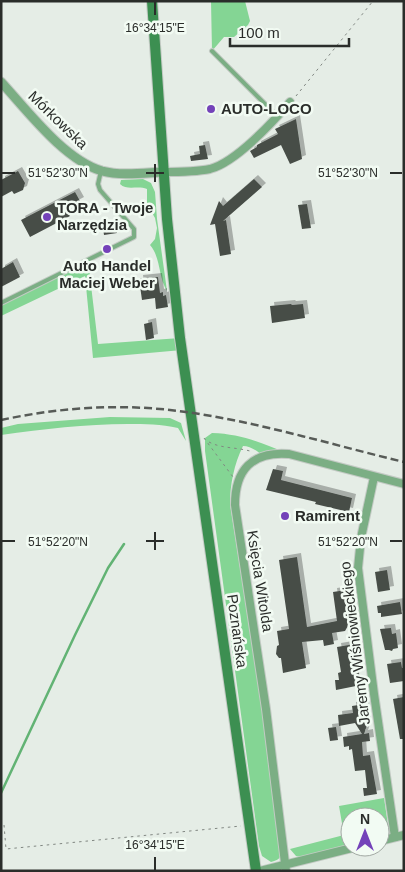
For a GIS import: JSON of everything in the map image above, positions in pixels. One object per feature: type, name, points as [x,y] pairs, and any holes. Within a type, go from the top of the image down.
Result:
[{"type":"main road","name":"Poznańska","points":[[152,1],[163,172],[172,267],[188,395],[256,871]]},
{"type":"street","name":"Mórkowska","points":[[1,82],[67,152],[80,161],[102,171],[129,174],[163,172]]},
{"type":"street","points":[[163,172],[211,168],[224,162],[253,140],[278,117],[290,102]]},
{"type":"street","points":[[237,484],[248,465],[274,453],[289,454],[404,484]]},
{"type":"street","name":"Jaremy Wiśniowieckiego","points":[[374,477],[360,538],[358,568],[395,837]]},
{"type":"street","name":"Księcia Witolda","points":[[237,484],[235,505],[266,709],[286,868]]},
{"type":"street","points":[[390,838],[404,835]]},
{"type":"street","points":[[260,871],[286,868],[340,852]]},
{"type":"lane","points":[[212,51],[278,117]]},
{"type":"lane","points":[[1,303],[134,237],[134,229],[100,190],[98,184],[102,171]]},
{"type":"path","points":[[290,102],[373,1]]},
{"type":"path","points":[[203,436],[237,484]]},
{"type":"path","points":[[208,442],[244,448],[264,456]]},
{"type":"path","points":[[4,825],[6,848],[249,825]]},
{"type":"green space","points":[[211,1],[245,1],[250,21],[234,37],[224,37],[212,51]]},
{"type":"green space","points":[[143,179],[151,183],[155,192],[167,291],[154,250],[150,245],[155,239],[157,228],[155,218],[147,204],[147,189],[126,187],[120,184],[121,180]]},
{"type":"green space","points":[[88,260],[98,344],[180,338],[182,350],[93,358],[85,276],[1,316],[1,302]]},
{"type":"green space","points":[[110,417],[170,418],[181,423],[186,441],[178,428],[147,424],[80,426],[1,435],[1,428],[18,424]]},
{"type":"green space","points":[[212,433],[242,437],[289,454],[263,456],[254,449],[243,446],[235,467],[230,497],[262,707],[281,851],[279,859],[271,862],[262,856],[259,846],[205,451],[205,438]]},
{"type":"green space","points":[[384,798],[385,807],[340,807],[340,812],[339,806]]},
{"type":"green space","points":[[340,836],[340,850],[308,859],[296,856],[290,849]]},
{"type":"building","points":[[296,119],[302,159],[290,164],[281,145],[254,158],[250,151],[278,134],[275,129]]},
{"type":"building","points":[[205,145],[208,159],[191,161],[190,156],[200,154],[199,146]]},
{"type":"building","points":[[18,171],[25,183],[23,190],[14,194],[12,191],[1,197],[1,180]]},
{"type":"building","points":[[254,179],[262,187],[223,221],[226,220],[231,254],[220,256],[215,224],[210,225],[219,201],[223,206]]},
{"type":"building","name":"TORA - Twoje Narzędzia","points":[[75,192],[80,201],[65,209],[70,216],[30,237],[21,220]]},
{"type":"building","points":[[307,204],[311,228],[302,229],[298,205]]},
{"type":"building","points":[[116,226],[117,233],[104,235],[103,228]]},
{"type":"building","points":[[13,262],[20,277],[1,287],[1,269]]},
{"type":"building","points":[[158,277],[160,293],[163,292],[163,296],[166,295],[168,307],[156,309],[155,298],[142,300],[139,279]]},
{"type":"building","points":[[303,304],[305,318],[272,323],[270,306]]},
{"type":"building","points":[[152,322],[154,338],[146,340],[144,324]]},
{"type":"building","points":[[273,469],[283,471],[281,480],[352,498],[349,512],[266,490]]},
{"type":"building","points":[[297,557],[307,627],[337,621],[333,592],[346,590],[349,611],[346,611],[349,624],[345,631],[332,633],[334,644],[324,646],[323,640],[302,642],[306,668],[283,673],[281,658],[276,654],[277,646],[279,645],[277,631],[289,629],[279,560]]},
{"type":"building","points":[[387,570],[390,590],[378,592],[375,572]]},
{"type":"building","points":[[400,602],[402,614],[381,617],[381,613],[378,613],[377,606]]},
{"type":"building","points":[[391,628],[392,634],[396,633],[398,648],[392,651],[385,650],[380,629]]},
{"type":"building","points":[[355,644],[359,675],[355,675],[356,686],[336,690],[335,680],[339,680],[338,673],[341,672],[337,647]]},
{"type":"building","points":[[401,662],[402,668],[404,668],[404,681],[390,683],[387,664]]},
{"type":"building","points":[[404,697],[404,739],[400,739],[393,699]]},
{"type":"building","points":[[365,704],[367,725],[364,734],[369,733],[370,741],[362,742],[363,756],[370,755],[377,794],[364,796],[363,788],[367,788],[365,770],[355,771],[352,749],[349,750],[349,746],[344,747],[343,737],[362,734],[355,723],[339,726],[338,715],[353,713],[352,706]]},
{"type":"building","points":[[336,727],[338,740],[330,741],[328,728]]},
{"type":"waterway","points":[[1,793],[108,568],[124,544]]},
{"type":"railway","points":[[1,420],[70,409],[116,407],[163,409],[213,416],[295,434],[404,462]]},
{"type":"place","name":"AUTO-LOCO","points":[[211,109]]},
{"type":"place","name":"TORA - Twoje Narzędzia","points":[[47,217]]},
{"type":"place","name":"Auto Handel Maciej Weber","points":[[107,249]]},
{"type":"place","name":"Ramirent","points":[[285,516]]}]
